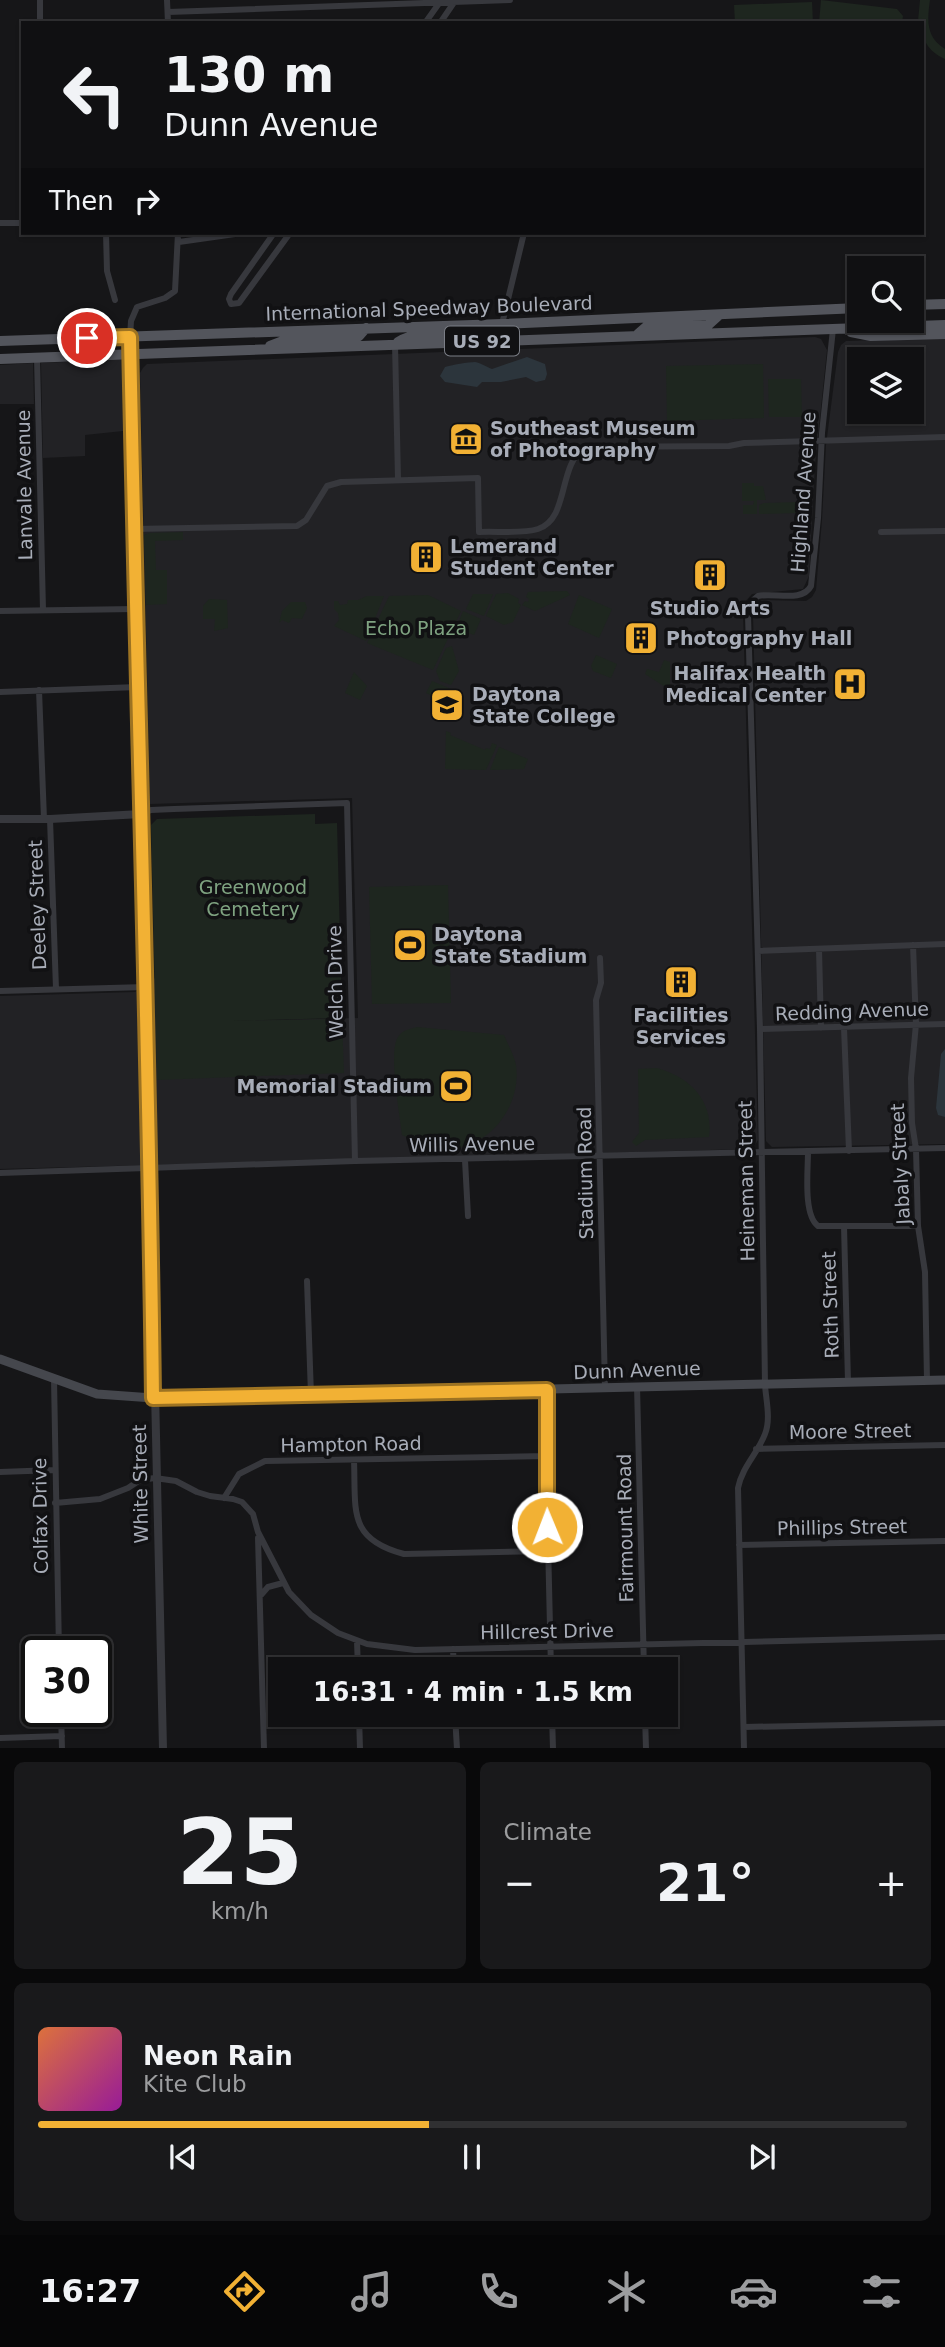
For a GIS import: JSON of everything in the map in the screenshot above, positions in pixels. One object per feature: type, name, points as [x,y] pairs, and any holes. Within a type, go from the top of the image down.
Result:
[{"type":"main road","points":[[924,305],[945,304]]},
{"type":"main road","name":"International Speedway Boulevard","points":[[0,341],[502,324],[847,309]]},
{"type":"main road","points":[[637,335],[646,327],[708,325],[719,315]]},
{"type":"main road","points":[[395,344],[410,335],[489,331],[502,324]]},
{"type":"main road","name":"International Speedway Boulevard","points":[[0,359],[945,325]]},
{"type":"main road","points":[[263,349],[283,341],[354,338],[366,328]]},
{"type":"main road","points":[[834,329],[871,336],[945,334]]},
{"type":"main road","name":"Dunn Avenue","points":[[0,1359],[97,1394],[153,1398],[945,1380]]},
{"type":"street","points":[[40,0],[40,21]]},
{"type":"street","points":[[167,0],[168,21]]},
{"type":"street","points":[[168,12],[510,0]]},
{"type":"street","points":[[426,21],[440,1]]},
{"type":"street","points":[[441,21],[455,1]]},
{"type":"street","points":[[0,223],[21,223]]},
{"type":"street","points":[[106,235],[107,271],[115,300]]},
{"type":"street","points":[[130,337],[131,321],[137,307],[164,298],[175,291],[178,235]]},
{"type":"street","points":[[179,242],[228,235]]},
{"type":"street","points":[[273,235],[231,293],[231,304],[239,303],[289,235]]},
{"type":"street","points":[[502,324],[524,235]]},
{"type":"street","name":"Highland Avenue","points":[[750,606],[758,596],[801,595],[808,592],[811,586],[818,518],[821,440],[834,329]]},
{"type":"street","name":"White Street","points":[[130,337],[163,1748]]},
{"type":"street","points":[[395,344],[398,479]]},
{"type":"street","name":"Lanvale Avenue","points":[[37,358],[43,610]]},
{"type":"street","points":[[133,529],[297,526],[306,520],[327,486],[341,482],[478,478],[479,532],[531,531],[550,522],[559,505],[571,462],[585,447],[729,446],[744,443],[944,437]]},
{"type":"street","points":[[881,532],[945,531]]},
{"type":"street","name":"Heineman Street","points":[[744,1748],[738,1488],[741,1476],[765,1434],[768,1415],[765,1385],[758,951],[748,664],[750,606]]},
{"type":"street","points":[[0,611],[135,609]]},
{"type":"street","points":[[0,692],[138,687]]},
{"type":"street","name":"Deeley Street","points":[[39,691],[56,989]]},
{"type":"street","name":"Welch Drive","points":[[141,814],[151,810],[174,808],[348,803],[355,1161]]},
{"type":"street","points":[[0,819],[141,814]]},
{"type":"street","points":[[758,951],[945,944]]},
{"type":"street","name":"Jabaly Street","points":[[913,945],[916,1024],[911,1078],[912,1123],[916,1149],[918,1226],[925,1272],[928,1381]]},
{"type":"street","points":[[819,949],[821,1028]]},
{"type":"street","name":"Stadium Road","points":[[600,958],[601,984],[596,1000],[605,1388]]},
{"type":"street","points":[[0,990],[146,987]]},
{"type":"street","name":"Redding Avenue","points":[[760,1029],[945,1024]]},
{"type":"street","points":[[844,1028],[849,1151]]},
{"type":"street","name":"Willis Avenue","points":[[0,1173],[355,1161],[945,1148]]},
{"type":"street","points":[[808,1152],[810,1216],[818,1226],[918,1226]]},
{"type":"street","points":[[465,1160],[468,1216]]},
{"type":"street","name":"Roth Street","points":[[844,1226],[848,1382]]},
{"type":"street","points":[[307,1281],[311,1395]]},
{"type":"street","name":"Colfax Drive","points":[[54,1379],[59,1636]]},
{"type":"street","name":"Fairmount Road","points":[[637,1387],[644,1657]]},
{"type":"street","points":[[547,1390],[550,1657]]},
{"type":"street","name":"Moore Street","points":[[756,1448],[945,1446]]},
{"type":"street","name":"Hampton Road","points":[[224,1498],[239,1474],[265,1461],[546,1455]]},
{"type":"street","points":[[354,1460],[356,1516],[361,1528],[373,1543],[404,1555],[548,1551]]},
{"type":"street","points":[[0,1472],[55,1470]]},
{"type":"street","points":[[55,1503],[100,1499],[120,1492],[140,1480],[155,1478],[176,1481],[197,1492],[224,1498]]},
{"type":"street","name":"Hillcrest Drive","points":[[224,1498],[242,1502],[247,1508],[257,1523],[258,1532],[283,1583],[311,1615],[338,1633],[391,1649],[945,1637]]},
{"type":"street","points":[[258,1532],[264,1748]]},
{"type":"street","name":"Phillips Street","points":[[739,1545],[945,1541]]},
{"type":"street","points":[[260,1597],[268,1587],[283,1583]]},
{"type":"street","points":[[358,1641],[358,1657]]},
{"type":"street","points":[[453,1649],[453,1657]]},
{"type":"street","points":[[744,1727],[945,1723]]},
{"type":"street","points":[[62,1727],[62,1748]]},
{"type":"street","points":[[359,1727],[360,1748]]},
{"type":"street","points":[[456,1727],[457,1748]]},
{"type":"street","points":[[552,1727],[553,1748]]},
{"type":"street","points":[[645,1727],[646,1748]]},
{"type":"street","points":[[0,1738],[62,1737]]},
{"type":"shaded area","name":"Daytona State College","points":[[815,337],[821,339],[827,350],[815,465],[809,576],[803,589],[752,594],[745,602],[743,613],[758,1140],[755,1145],[747,1149],[0,1169],[0,996],[135,992],[155,978],[226,976],[231,1021],[358,1018],[352,798],[150,804],[140,373],[143,368],[147,364]]},
{"type":"shaded area","name":"Halifax Health Medical Center","points":[[945,337],[945,1144],[772,1147],[766,1141],[753,614],[756,605],[762,600],[806,601],[816,590],[826,445],[841,345],[846,341]]},
{"type":"shaded area","points":[[527,357],[545,364],[545,380],[536,382],[526,377],[501,382],[482,382],[477,387],[445,382],[440,376],[445,367],[451,365],[475,362],[492,369]]},
{"type":"shaded area","points":[[122,360],[123,431],[85,435],[85,456],[43,458],[41,363]]},
{"type":"shaded area","points":[[33,363],[34,404],[0,404],[0,365]]},
{"type":"shaded area","points":[[945,1049],[945,1117],[938,1115],[936,1108],[941,1054]]},
{"type":"green space","points":[[821,0],[897,9],[903,16],[902,21],[819,21]]},
{"type":"green space","points":[[920,0],[930,0],[929,28],[934,39],[945,49],[945,59],[930,49],[924,38],[924,21],[918,21]]},
{"type":"green space","points":[[812,2],[813,21],[735,21],[734,5]]},
{"type":"green space","points":[[763,364],[764,418],[667,421],[666,366]]},
{"type":"green space","points":[[768,379],[801,379],[802,417],[769,417]]},
{"type":"green space","points":[[742,483],[763,486],[766,500],[757,500],[757,514],[743,514],[743,505],[753,505],[754,501],[742,501]]},
{"type":"green space","points":[[799,502],[799,513],[759,514],[759,505],[764,503]]},
{"type":"green space","points":[[183,532],[183,540],[155,541],[156,570],[167,570],[167,604],[146,605],[144,535]]},
{"type":"green space","points":[[567,591],[570,595],[535,611],[522,605],[525,601],[528,602],[528,592]]},
{"type":"green space","points":[[508,593],[519,599],[518,603],[521,605],[513,622],[504,625],[486,616],[496,594]]},
{"type":"green space","points":[[473,594],[493,594],[484,616],[466,609]]},
{"type":"green space","name":"Echo Plaza","points":[[428,595],[461,611],[433,670],[367,643],[389,596]]},
{"type":"green space","points":[[579,595],[612,609],[599,638],[568,624]]},
{"type":"green space","points":[[384,596],[366,641],[334,626],[339,620],[334,601],[338,601],[340,605],[347,604],[348,600]]},
{"type":"green space","points":[[209,599],[227,600],[228,628],[214,631],[215,619],[203,619],[203,606]]},
{"type":"green space","points":[[291,602],[305,602],[307,608],[302,619],[292,618],[289,623],[282,620],[279,623],[282,611]]},
{"type":"green space","points":[[463,611],[481,619],[474,635],[456,628]]},
{"type":"green space","points":[[452,646],[459,671],[451,685],[440,681],[436,671],[446,648]]},
{"type":"green space","points":[[596,655],[617,664],[611,678],[593,671],[591,666]]},
{"type":"green space","points":[[664,660],[670,662],[670,690],[645,674],[647,669],[659,672]]},
{"type":"green space","points":[[354,672],[367,686],[360,700],[345,693]]},
{"type":"green space","points":[[432,681],[463,694],[458,707],[426,693]]},
{"type":"green space","points":[[446,731],[485,750],[490,749],[492,743],[497,745],[486,770],[445,769]]},
{"type":"green space","points":[[499,747],[528,759],[524,769],[490,770]]},
{"type":"green space","name":"Greenwood Cemetery","points":[[315,814],[315,824],[337,823],[342,1018],[230,1021],[342,1019],[344,1073],[157,1080],[151,825],[157,819]]},
{"type":"green space","name":"Daytona State Stadium","points":[[448,885],[451,1003],[372,1004],[369,887]]},
{"type":"green space","name":"Memorial Stadium","points":[[417,1027],[504,1035],[516,1065],[513,1097],[498,1124],[474,1143],[443,1149],[427,1146],[402,1135],[394,1069],[395,1045],[402,1033]]},
{"type":"green space","points":[[657,1068],[680,1078],[697,1092],[708,1112],[709,1137],[645,1140],[636,1146],[632,1142],[639,1133],[638,1069]]},
{"type":"place","name":"Southeast Museum of Photography","points":[[466,439]]},
{"type":"place","name":"Lemerand Student Center","points":[[426,557]]},
{"type":"place","name":"Studio Arts","points":[[710,575]]},
{"type":"place","name":"Photography Hall","points":[[641,638]]},
{"type":"place","name":"Halifax Health Medical Center","points":[[850,684]]},
{"type":"place","name":"Daytona State College","points":[[447,705]]},
{"type":"place","name":"Daytona State Stadium","points":[[410,945]]},
{"type":"place","name":"Facilities Services","points":[[681,982]]},
{"type":"place","name":"Memorial Stadium","points":[[456,1086]]},
{"type":"route","points":[[87,338],[130,337],[153,1398],[547,1390],[547,1527]]}]
